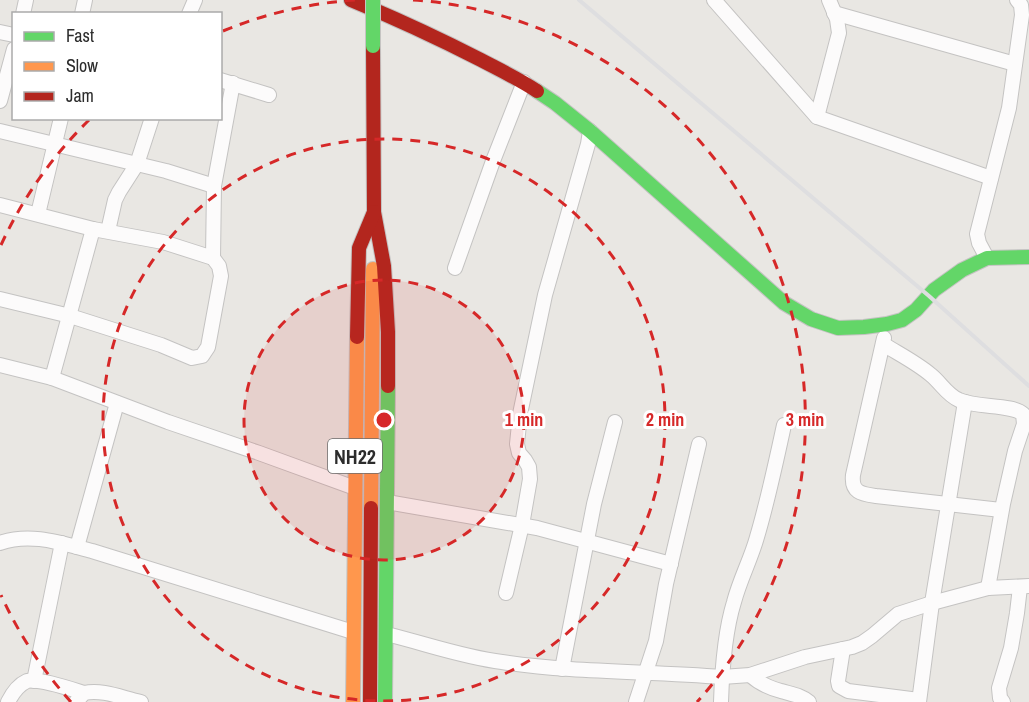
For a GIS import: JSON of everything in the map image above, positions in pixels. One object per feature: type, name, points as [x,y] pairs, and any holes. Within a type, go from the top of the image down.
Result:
[{"type":"main road","points":[[351,0],[462,50],[524,82],[555,103],[590,131],[784,303],[811,319],[838,328],[864,327],[902,320],[916,310],[934,290],[951,276],[987,258],[1029,257]]},
{"type":"main road","name":"NH22","points":[[374,0],[374,212],[384,266],[388,332],[385,702]]},
{"type":"main road","points":[[370,702],[374,212]]},
{"type":"main road","name":"NH22","points":[[353,702],[359,248],[374,212]]},
{"type":"street","points":[[714,0],[817,117],[991,178]]},
{"type":"street","points":[[987,258],[976,234],[1009,108],[1022,15],[1021,5],[1017,0]]},
{"type":"street","points":[[817,117],[839,33],[837,19],[831,6]]},
{"type":"street","points":[[831,6],[1015,64]]},
{"type":"street","points":[[0,101],[12,56]]},
{"type":"street","points":[[213,258],[214,186],[227,82],[269,95]]},
{"type":"street","points":[[455,268],[524,82]]},
{"type":"street","points":[[38,214],[61,120]]},
{"type":"street","points":[[108,231],[115,200],[137,164],[151,120]]},
{"type":"street","points":[[0,131],[166,171],[214,186]]},
{"type":"street","points":[[506,593],[530,479],[528,467],[519,453],[517,444],[520,414],[543,304],[590,131]]},
{"type":"street","points":[[0,205],[93,229],[163,242],[213,258],[219,266],[221,276],[208,347],[202,357],[192,358],[161,345],[70,316],[0,299]]},
{"type":"street","points":[[52,378],[93,229]]},
{"type":"street","points":[[887,324],[852,482],[855,489],[862,494],[1001,510]]},
{"type":"street","points":[[883,344],[930,374],[958,400],[985,406],[1018,409],[1023,414],[1024,423],[1001,510],[988,588]]},
{"type":"street","points":[[0,365],[52,378],[355,488]]},
{"type":"street","points":[[843,649],[838,681],[843,690],[881,698],[919,701],[932,603],[965,402]]},
{"type":"street","points":[[77,547],[117,403]]},
{"type":"street","points":[[562,669],[594,504],[615,422]]},
{"type":"street","points":[[721,702],[722,677],[733,604],[766,505],[784,425]]},
{"type":"street","points":[[636,702],[656,641],[670,564],[699,444]]},
{"type":"street","points":[[387,502],[522,525],[670,564]]},
{"type":"street","points":[[0,543],[27,537],[62,543],[353,632]]},
{"type":"street","points":[[34,681],[62,543]]},
{"type":"street","points":[[386,634],[483,659],[562,669],[722,677],[750,675],[805,657],[862,643],[898,614],[932,603],[988,588],[1024,587],[1011,648],[999,688],[1003,702]]},
{"type":"street","points":[[750,675],[758,682],[800,696],[809,702]]},
{"type":"street","points":[[8,702],[13,693],[29,681],[58,685],[80,697],[93,691],[141,702]]},
{"type":"railway","points":[[579,0],[929,296],[1029,386]]},
{"type":"traffic: fast","points":[[373,0],[373,46]]},
{"type":"traffic: fast","points":[[537,91],[590,131],[784,303],[811,319],[838,328],[864,327],[902,320],[916,310],[934,290],[962,270],[987,258],[1029,257]]},
{"type":"traffic: fast","points":[[385,702],[388,386]]},
{"type":"traffic: slow","points":[[371,508],[373,269]]},
{"type":"traffic: slow","points":[[353,702],[357,337]]},
{"type":"traffic: jam","points":[[351,0],[449,44],[537,91]]},
{"type":"traffic: jam","points":[[373,46],[374,212],[384,266],[388,386]]},
{"type":"traffic: jam","points":[[357,337],[359,248],[374,212]]},
{"type":"traffic: jam","points":[[370,702],[371,508]]}]
